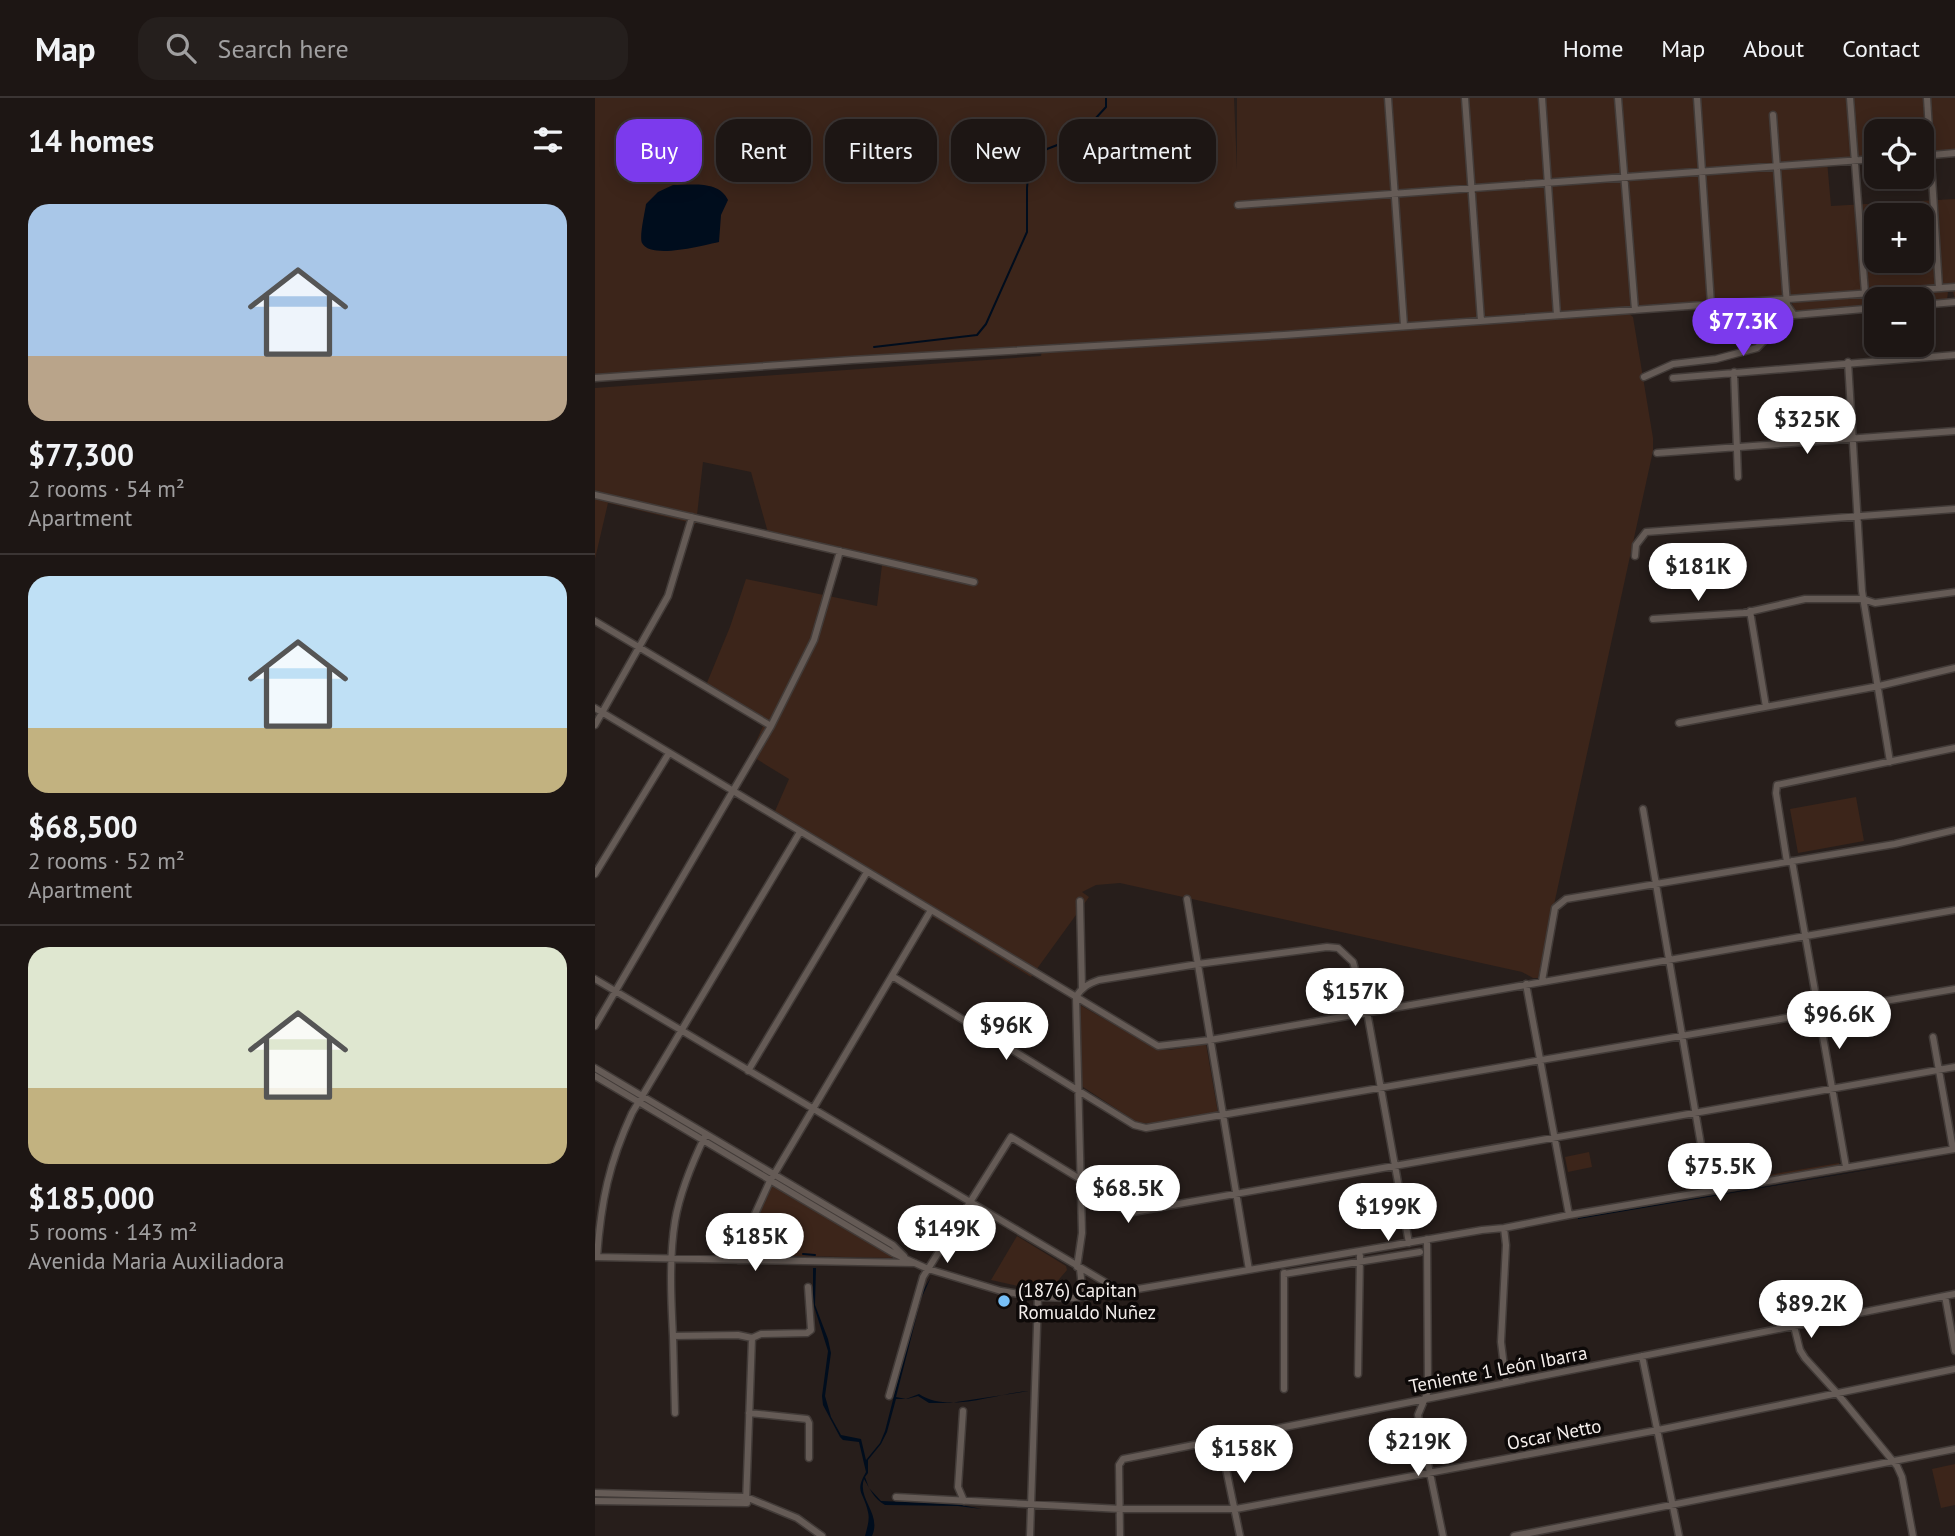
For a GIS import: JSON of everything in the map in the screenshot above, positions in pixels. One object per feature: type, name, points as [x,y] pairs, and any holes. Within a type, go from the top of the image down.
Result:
[{"type":"street","points":[[1388,98],[1405,326]]},
{"type":"street","points":[[1465,98],[1481,321]]},
{"type":"street","points":[[1542,98],[1557,315]]},
{"type":"street","points":[[1618,98],[1635,310]]},
{"type":"street","points":[[1697,98],[1711,304]]},
{"type":"street","points":[[1850,98],[1865,287]]},
{"type":"street","points":[[1927,98],[1928,119]]},
{"type":"street","points":[[1773,115],[1788,310],[1794,315]]},
{"type":"street","points":[[1934,155],[1955,153]]},
{"type":"street","points":[[1238,205],[1864,160]]},
{"type":"street","points":[[1932,189],[1939,288]]},
{"type":"street","points":[[1934,288],[1955,287]]},
{"type":"street","points":[[595,378],[1481,321],[1864,293]]},
{"type":"street","points":[[1934,304],[1955,302]]},
{"type":"street","points":[[1644,377],[1673,364],[1716,359],[1757,348],[1786,318],[1794,315],[1864,309]]},
{"type":"street","points":[[1673,378],[1955,355]]},
{"type":"street","points":[[1848,362],[1863,599],[1890,762]]},
{"type":"street","points":[[1734,372],[1738,477]]},
{"type":"street","points":[[1657,453],[1955,431]]},
{"type":"street","points":[[595,495],[974,582]]},
{"type":"street","points":[[1635,556],[1636,545],[1646,532],[1955,509]]},
{"type":"street","points":[[595,725],[668,596],[692,517]]},
{"type":"street","points":[[595,1026],[771,726],[814,640],[840,551]]},
{"type":"street","points":[[1653,619],[1750,611],[1805,599],[1863,599],[1875,603],[1955,592]]},
{"type":"street","points":[[1750,611],[1766,707]]},
{"type":"street","points":[[595,621],[771,726]]},
{"type":"street","points":[[1679,723],[1877,686],[1955,668]]},
{"type":"street","points":[[595,708],[1157,1046],[1210,1040],[1955,910]]},
{"type":"street","points":[[1846,1167],[1805,936],[1776,793],[1777,785],[1955,748]]},
{"type":"street","points":[[595,874],[669,752]]},
{"type":"street","points":[[1643,809],[1709,1191]]},
{"type":"street","points":[[1542,981],[1555,908],[1559,902],[1895,844],[1955,830]]},
{"type":"street","points":[[800,832],[640,1099],[616,1147],[600,1212],[596,1257],[915,1263]]},
{"type":"street","points":[[748,1071],[867,872]]},
{"type":"street","points":[[1187,899],[1249,1270]]},
{"type":"street","points":[[1080,901],[1082,989]]},
{"type":"street","points":[[737,1259],[772,1177],[931,910]]},
{"type":"street","points":[[1083,1296],[1078,1268],[1082,1233],[1076,997],[1082,989],[1099,980],[1198,964],[1327,947],[1339,948],[1353,962],[1367,1012],[1409,1242]]},
{"type":"street","points":[[892,976],[1134,1125],[1146,1128],[1955,989]]},
{"type":"street","points":[[595,979],[1121,1292]]},
{"type":"street","points":[[1526,984],[1569,1215]]},
{"type":"street","points":[[595,1076],[640,1099],[772,1177],[889,1250],[928,1269],[1000,1291],[1038,1297],[1083,1296],[1121,1292],[1504,1228],[1954,1149],[1933,1037]]},
{"type":"street","points":[[889,1396],[916,1293],[928,1269],[1011,1137],[1117,1207],[1133,1212],[1955,1067]]},
{"type":"street","points":[[595,1068],[640,1099]]},
{"type":"street","points":[[674,1413],[675,1220],[704,1137]]},
{"type":"street","points":[[1504,1228],[1506,1245],[1501,1342],[1506,1383]]},
{"type":"street","points":[[1427,1239],[1424,1251],[1428,1391],[1418,1415],[1443,1536]]},
{"type":"street","points":[[1358,1374],[1360,1251]]},
{"type":"street","points":[[1284,1274],[1424,1251]]},
{"type":"street","points":[[1284,1264],[1284,1389]]},
{"type":"street","points":[[673,1336],[738,1335],[752,1338],[761,1335],[807,1333],[811,1330],[808,1287]]},
{"type":"street","name":"Teniente 1 León Ibarra","points":[[1120,1536],[1119,1465],[1123,1459],[1955,1294]]},
{"type":"street","points":[[1945,1296],[1955,1351]]},
{"type":"street","points":[[1030,1536],[1038,1297]]},
{"type":"street","points":[[1794,1326],[1800,1350],[1805,1358],[1893,1461],[1902,1477],[1913,1536]]},
{"type":"street","points":[[748,1501],[752,1338]]},
{"type":"street","points":[[1642,1356],[1679,1536]]},
{"type":"street","name":"Oscar Netto","points":[[896,1497],[1121,1509],[1235,1509],[1658,1430],[1955,1369]]},
{"type":"street","points":[[963,1411],[958,1487],[964,1501]]},
{"type":"street","points":[[749,1413],[807,1419],[809,1458]]},
{"type":"street","points":[[1220,1440],[1240,1536]]},
{"type":"street","points":[[1514,1536],[1955,1449]]},
{"type":"street","points":[[595,1493],[748,1501],[791,1515],[822,1536]]},
{"type":"street","points":[[595,1501],[748,1501]]},
{"type":"shaded area","points":[[595,98],[1234,98],[1237,170],[1237,98],[1955,98],[1955,155],[1934,156],[1934,119],[1864,119],[1864,159],[1827,161],[1831,206],[1864,204],[1864,273],[1934,273],[1934,203],[1884,203],[1955,199],[1955,299],[1953,292],[1948,292],[1947,300],[1934,301],[1934,287],[1864,287],[1864,306],[1793,312],[1792,301],[1628,313],[1633,317],[1653,451],[1538,978],[1522,972],[1120,883],[1096,885],[1082,892],[1089,897],[1031,977],[772,818],[789,779],[750,755],[763,726],[704,690],[746,579],[877,606],[882,565],[770,540],[751,472],[703,462],[696,524],[608,503],[595,559],[595,388],[1041,356],[1042,351],[595,376]]},
{"type":"shaded area","points":[[1856,797],[1864,841],[1798,853],[1790,809]]},
{"type":"shaded area","points":[[1080,1005],[1155,1048],[1170,1050],[1206,1044],[1218,1113],[1138,1123],[1080,1085]]},
{"type":"shaded area","points":[[1589,1152],[1592,1167],[1568,1172],[1565,1157]]},
{"type":"shaded area","points":[[1839,1163],[1686,1191],[1701,1178],[1706,1168],[1717,1177],[1733,1181]]},
{"type":"shaded area","points":[[773,1186],[892,1258],[744,1255],[755,1219]]},
{"type":"shaded area","points":[[1017,1236],[1066,1266],[1067,1270],[1049,1291],[991,1280]]},
{"type":"shaded area","points":[[1955,1464],[1955,1505],[1941,1508],[1932,1469]]},
{"type":"water","points":[[673,185],[711,186],[724,194],[728,200],[721,215],[719,242],[666,251],[647,248],[642,243],[646,204],[658,192]]},
{"type":"water","points":[[1955,1155],[1578,1219],[1578,1218]]},
{"type":"water","points":[[813,1268],[816,1268],[815,1305],[831,1353],[825,1396],[831,1417],[841,1435],[861,1439],[866,1460],[880,1443],[885,1431],[919,1298],[931,1277],[921,1299],[896,1397],[906,1399],[896,1399],[887,1432],[881,1444],[868,1460],[868,1473],[865,1477],[869,1487],[864,1479],[863,1486],[874,1521],[872,1536],[865,1536],[869,1515],[860,1489],[866,1472],[859,1442],[843,1440],[840,1437],[823,1405],[828,1351],[813,1303]]},
{"type":"water","points":[[919,1394],[931,1400],[954,1402],[929,1403],[918,1396],[906,1399]]},
{"type":"water","points":[[1001,1395],[973,1401],[954,1402]]},
{"type":"water","points":[[870,1489],[881,1501],[956,1504],[982,1509],[885,1505],[878,1500]]},
{"type":"waterway","points":[[874,347],[977,335],[986,324],[1027,232],[1029,167],[1047,149],[1084,131],[1106,107],[1106,98]]},
{"type":"waterway","points":[[803,1254],[815,1255]]},
{"type":"place","name":"(1876) Capitan Romualdo Nuñez","points":[[1004,1301]]}]
